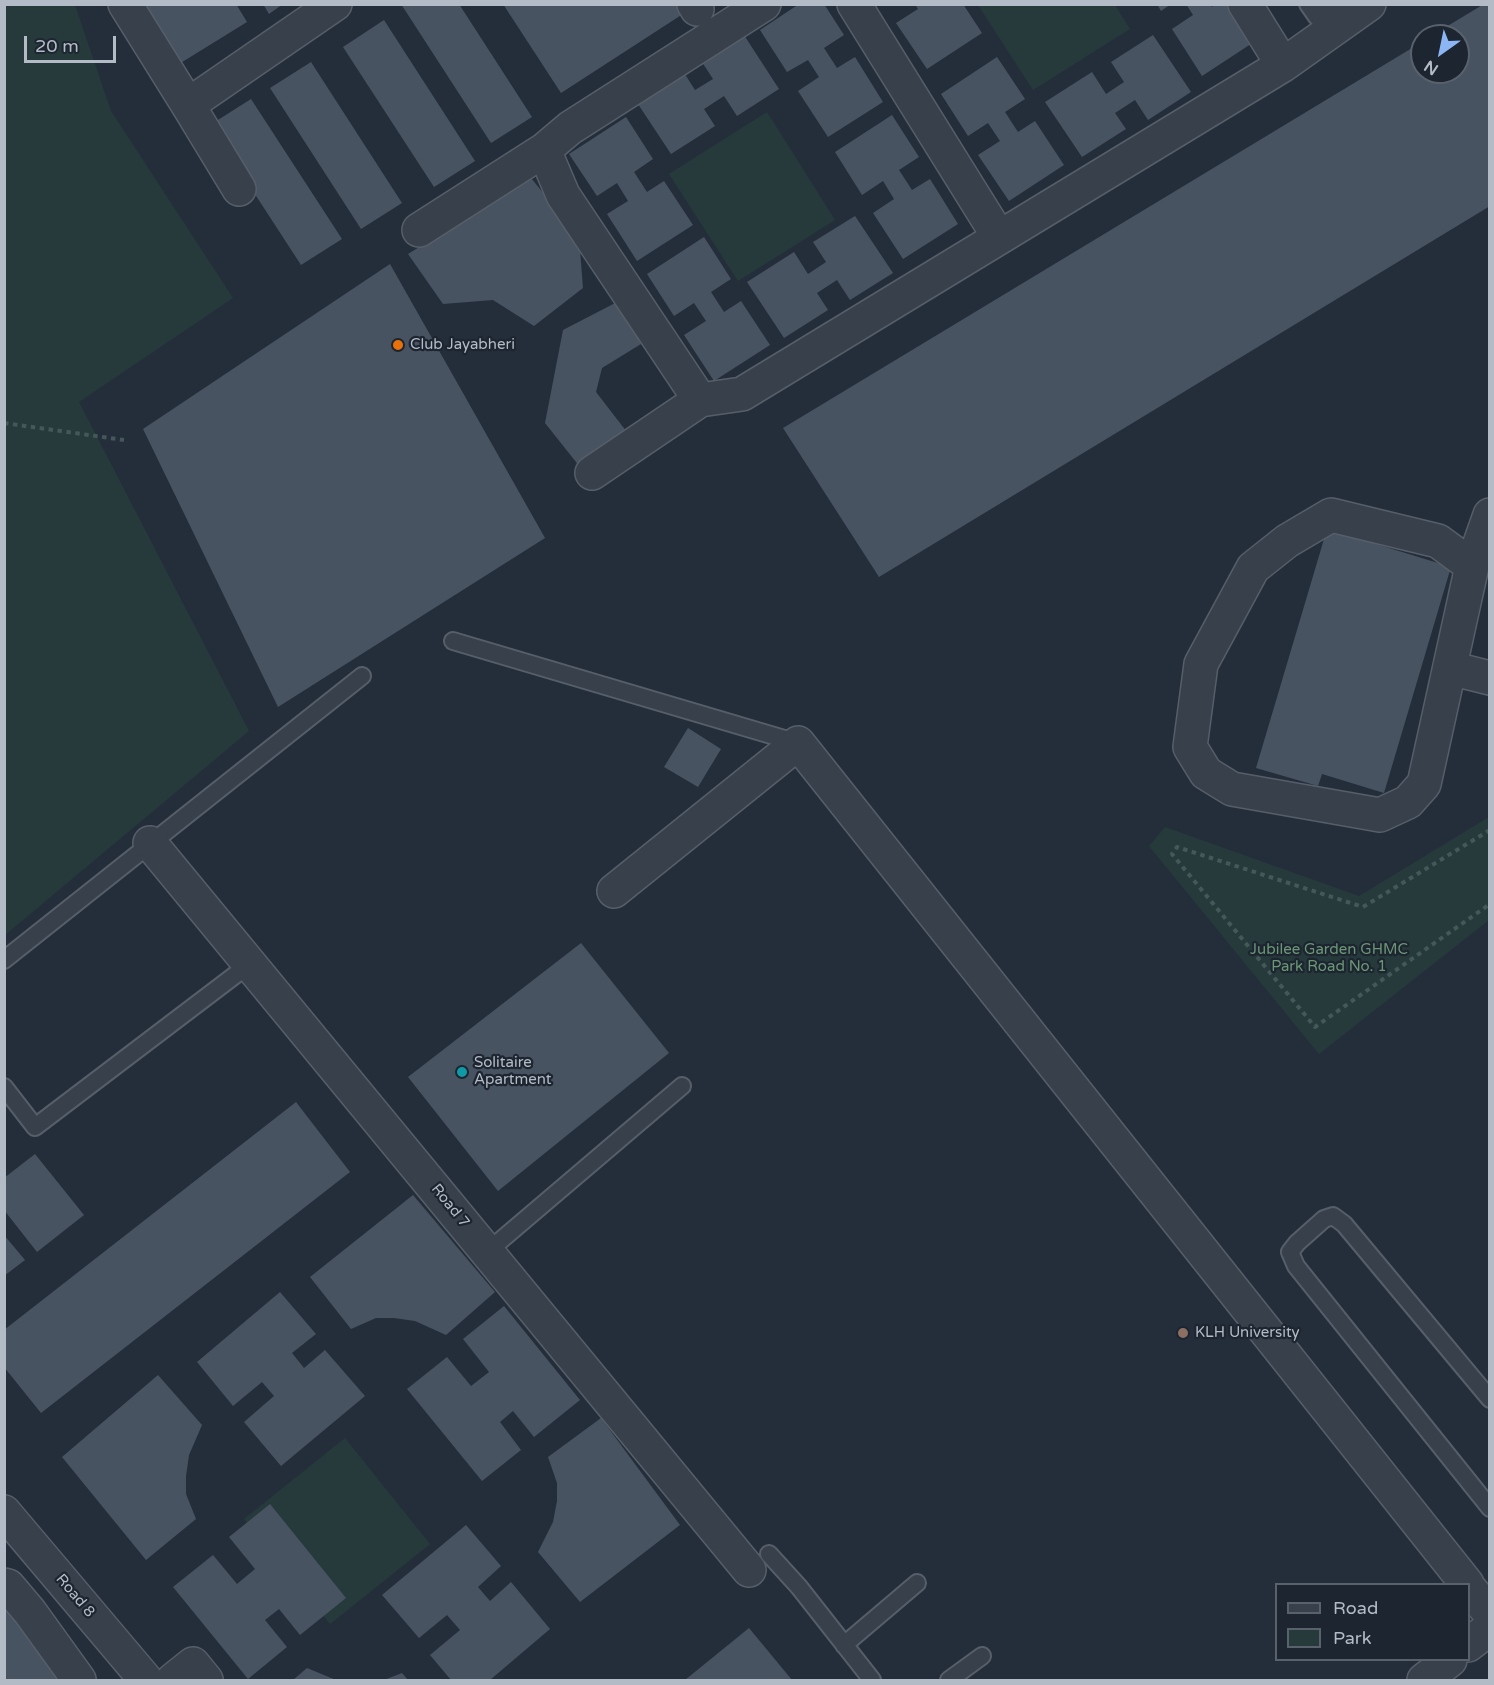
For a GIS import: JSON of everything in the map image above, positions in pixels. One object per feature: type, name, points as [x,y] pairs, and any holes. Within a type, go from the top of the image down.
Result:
[{"type":"street","points":[[125,4],[239,189]]},
{"type":"street","points":[[188,105],[335,4]]},
{"type":"street","points":[[419,230],[544,150],[570,128],[765,4]]},
{"type":"street","points":[[854,4],[999,237]]},
{"type":"street","points":[[1245,4],[1282,65]]},
{"type":"street","points":[[592,472],[700,400],[742,394],[1282,65],[1369,4]]},
{"type":"street","points":[[544,150],[563,195],[700,400]]},
{"type":"street","points":[[1472,566],[1438,542],[1330,515],[1287,541],[1253,568],[1201,664],[1190,747],[1206,773],[1232,789],[1380,815],[1408,802],[1424,784],[1472,566],[1490,515]]},
{"type":"street","points":[[1450,668],[1490,678]]},
{"type":"street","points":[[614,891],[798,743],[1466,1583]]},
{"type":"street","name":"Road 7","points":[[150,843],[488,1252],[759,1562]]},
{"type":"street","name":"Road 8","points":[[4,1512],[146,1680]]},
{"type":"street","points":[[30,1612],[64,1583]]},
{"type":"street","points":[[4,1585],[8,1586],[30,1612],[79,1680]]},
{"type":"street","points":[[1470,1588],[1490,1613]]},
{"type":"street","points":[[1470,1643],[1490,1628]]},
{"type":"street","points":[[1424,1680],[1448,1661]]},
{"type":"street","points":[[173,1680],[193,1664],[206,1680]]},
{"type":"lane","points":[[1308,4],[1317,17],[1333,4]]},
{"type":"lane","points":[[453,641],[798,743]]},
{"type":"lane","points":[[4,960],[362,676]]},
{"type":"lane","points":[[4,1087],[35,1127],[250,963]]},
{"type":"lane","points":[[488,1252],[682,1086]]},
{"type":"lane","points":[[1490,1399],[1344,1224],[1333,1216],[1324,1219],[1290,1252],[1296,1266],[1490,1508]]},
{"type":"lane","points":[[759,1562],[799,1587],[872,1680]]},
{"type":"lane","points":[[844,1645],[917,1583]]},
{"type":"lane","points":[[949,1680],[982,1656]]},
{"type":"path","points":[[4,423],[124,440]]},
{"type":"path","points":[[1490,830],[1363,907],[1177,847],[1172,854],[1315,1027],[1490,904]]},
{"type":"green space","points":[[5,4],[75,5],[111,111],[233,298],[79,402],[249,731],[5,935]]},
{"type":"green space","points":[[978,5],[1115,5],[1130,29],[1033,90]]},
{"type":"green space","points":[[767,112],[835,220],[738,281],[669,174]]},
{"type":"green space","name":"Jubilee Garden GHMC Park Road No. 1","points":[[1489,817],[1489,920],[1319,1054],[1149,846],[1165,827],[1359,896]]},
{"type":"green space","points":[[345,1438],[430,1544],[330,1624],[244,1519]]},
{"type":"building","points":[[141,4],[236,4],[247,22],[179,64]]},
{"type":"building","points":[[263,4],[283,4],[269,14]]},
{"type":"building","points":[[401,4],[459,4],[532,117],[491,143]]},
{"type":"building","points":[[503,4],[681,4],[686,12],[561,93]]},
{"type":"building","points":[[799,4],[824,4],[844,35],[824,48],[837,68],[855,57],[883,102],[828,137],[798,91],[819,77],[808,60],[787,72],[760,30]]},
{"type":"building","points":[[915,4],[963,4],[982,33],[927,69],[896,23],[918,9]]},
{"type":"building","points":[[1157,4],[1171,4],[1161,11]]},
{"type":"building","points":[[1186,4],[1210,4],[1212,7],[1215,4],[1234,4],[1257,40],[1202,76],[1172,29],[1193,15]]},
{"type":"building","points":[[1484,4],[1490,4],[1490,206],[879,577],[783,428],[1410,49],[1410,84],[1470,84],[1470,24],[1451,24]]},
{"type":"building","points":[[384,20],[475,161],[434,187],[343,47]]},
{"type":"building","points":[[742,32],[779,89],[737,116],[724,96],[704,109],[715,126],[671,154],[634,98],[681,68],[695,90],[713,79],[700,59]]},
{"type":"building","points":[[1153,35],[1191,92],[1148,120],[1135,100],[1115,113],[1126,129],[1082,157],[1045,102],[1092,72],[1106,94],[1124,82],[1111,62]]},
{"type":"building","points":[[997,57],[1025,99],[1005,112],[1018,132],[1035,121],[1064,165],[1009,201],[978,155],[1000,141],[988,123],[968,136],[941,94]]},
{"type":"building","points":[[311,62],[402,203],[361,229],[270,88]]},
{"type":"building","points":[[251,99],[342,239],[301,265],[210,125]]},
{"type":"building","points":[[892,115],[919,157],[899,170],[912,190],[930,179],[958,224],[903,259],[873,213],[894,199],[883,181],[862,195],[835,152]]},
{"type":"building","points":[[626,117],[653,159],[634,172],[647,192],[664,181],[693,225],[637,261],[607,214],[628,201],[617,183],[597,196],[569,154]]},
{"type":"building","points":[[531,178],[579,237],[583,288],[534,326],[493,300],[443,304],[408,254]]},
{"type":"building","points":[[855,216],[893,273],[850,300],[837,280],[817,293],[828,310],[784,338],[747,282],[794,252],[808,274],[826,262],[813,242]]},
{"type":"building","points":[[704,237],[731,279],[711,292],[724,312],[741,301],[770,345],[714,381],[684,335],[706,321],[694,303],[674,316],[647,274]]},
{"type":"building","points":[[390,264],[545,538],[278,707],[143,429]]},
{"type":"building","points":[[621,300],[641,344],[602,368],[596,392],[630,436],[580,467],[545,423],[563,330]]},
{"type":"building","points":[[1327,529],[1451,567],[1384,793],[1322,774],[1318,786],[1256,768]]},
{"type":"building","points":[[688,728],[721,749],[698,787],[664,767]]},
{"type":"building","name":"Solitaire Apartment","points":[[581,943],[669,1053],[498,1191],[408,1077]]},
{"type":"building","points":[[296,1102],[350,1172],[41,1413],[4,1367],[4,1330]]},
{"type":"building","points":[[35,1154],[84,1215],[37,1252],[4,1210],[4,1178]]},
{"type":"building","points":[[413,1195],[495,1292],[446,1335],[415,1321],[394,1318],[376,1318],[351,1329],[310,1277]]},
{"type":"building","points":[[4,1235],[25,1260],[4,1276]]},
{"type":"building","points":[[280,1292],[316,1334],[292,1353],[304,1368],[325,1350],[365,1396],[281,1466],[244,1422],[274,1396],[262,1382],[233,1406],[197,1362]]},
{"type":"building","points":[[504,1306],[580,1400],[534,1437],[513,1411],[500,1422],[521,1450],[482,1481],[407,1389],[447,1357],[471,1386],[489,1372],[463,1339]]},
{"type":"building","points":[[158,1375],[202,1425],[189,1455],[186,1476],[186,1494],[196,1519],[146,1560],[62,1457]]},
{"type":"building","points":[[601,1418],[680,1525],[580,1602],[538,1552],[553,1522],[557,1501],[557,1483],[548,1457]]},
{"type":"building","points":[[270,1504],[346,1598],[300,1635],[279,1609],[265,1620],[287,1647],[248,1679],[173,1587],[213,1555],[237,1584],[255,1569],[229,1537]]},
{"type":"building","points":[[466,1525],[501,1566],[478,1587],[490,1601],[511,1582],[550,1629],[490,1680],[451,1680],[430,1655],[460,1630],[447,1615],[419,1638],[382,1595]]},
{"type":"building","points":[[11,1603],[70,1680],[4,1680],[4,1608]]},
{"type":"building","points":[[749,1628],[792,1680],[685,1680]]},
{"type":"building","points":[[307,1668],[336,1680],[293,1680]]},
{"type":"building","points":[[402,1673],[408,1680],[384,1680]]},
{"type":"place","name":"Club Jayabheri","points":[[398,345]]},
{"type":"place","name":"Solitaire Apartment","points":[[462,1072]]},
{"type":"place","name":"KLH University","points":[[1183,1333]]}]
